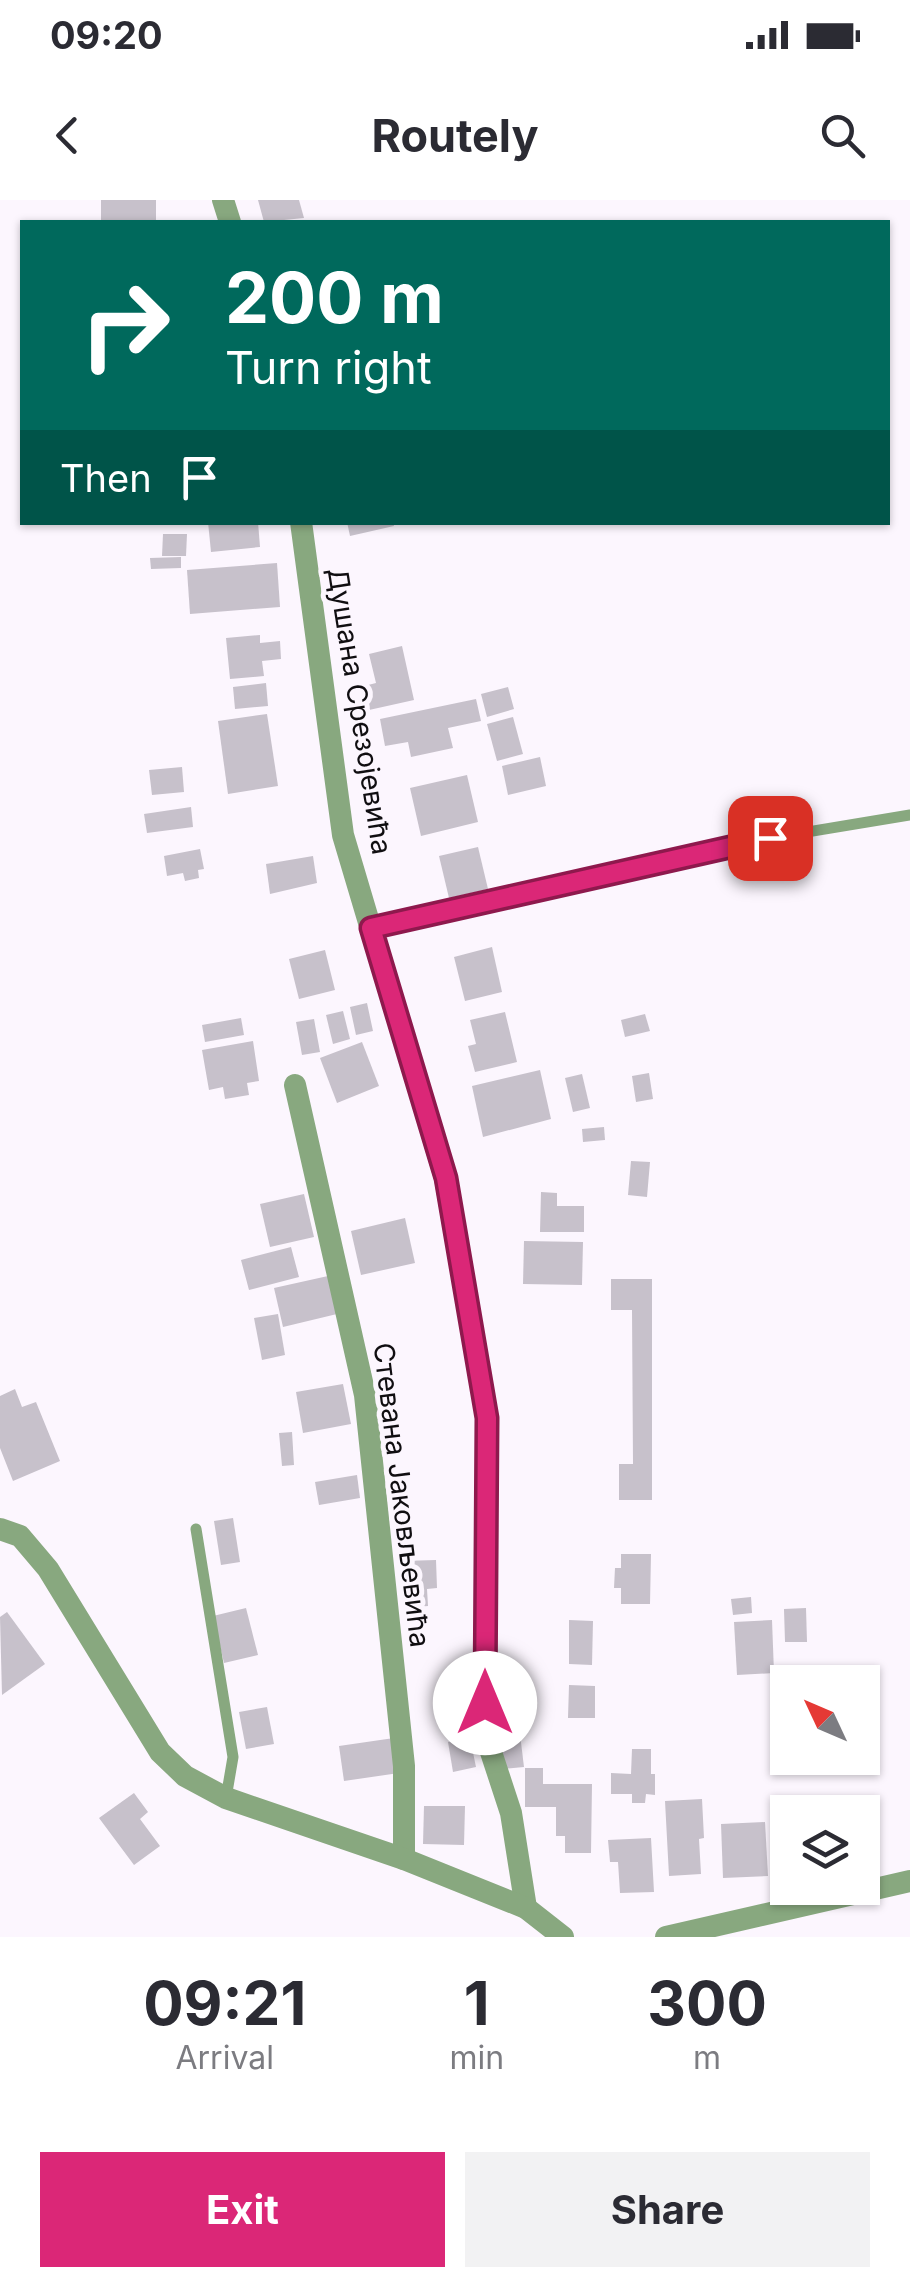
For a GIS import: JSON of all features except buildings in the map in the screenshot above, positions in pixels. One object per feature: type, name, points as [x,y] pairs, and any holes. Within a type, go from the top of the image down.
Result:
[{"type":"street","name":"Душана Срезојевића","points":[[301,525],[343,835],[446,1178],[487,1418],[485,1703],[489,1746],[511,1813],[526,1908]]},
{"type":"street","name":"Стевана Јаковљевића","points":[[296,1084],[365,1395],[404,1766],[404,1858]]},
{"type":"street","points":[[0,1529],[20,1536],[48,1569],[160,1752],[185,1776],[226,1798],[404,1858],[526,1908],[563,1937]]},
{"type":"street","points":[[666,1937],[910,1881]]},
{"type":"lane","points":[[371,928],[735,844],[910,815]]},
{"type":"lane","points":[[196,1529],[233,1758],[226,1798]]},
{"type":"route","points":[[485,1703],[487,1418],[446,1178],[371,928],[770,838]]}]
